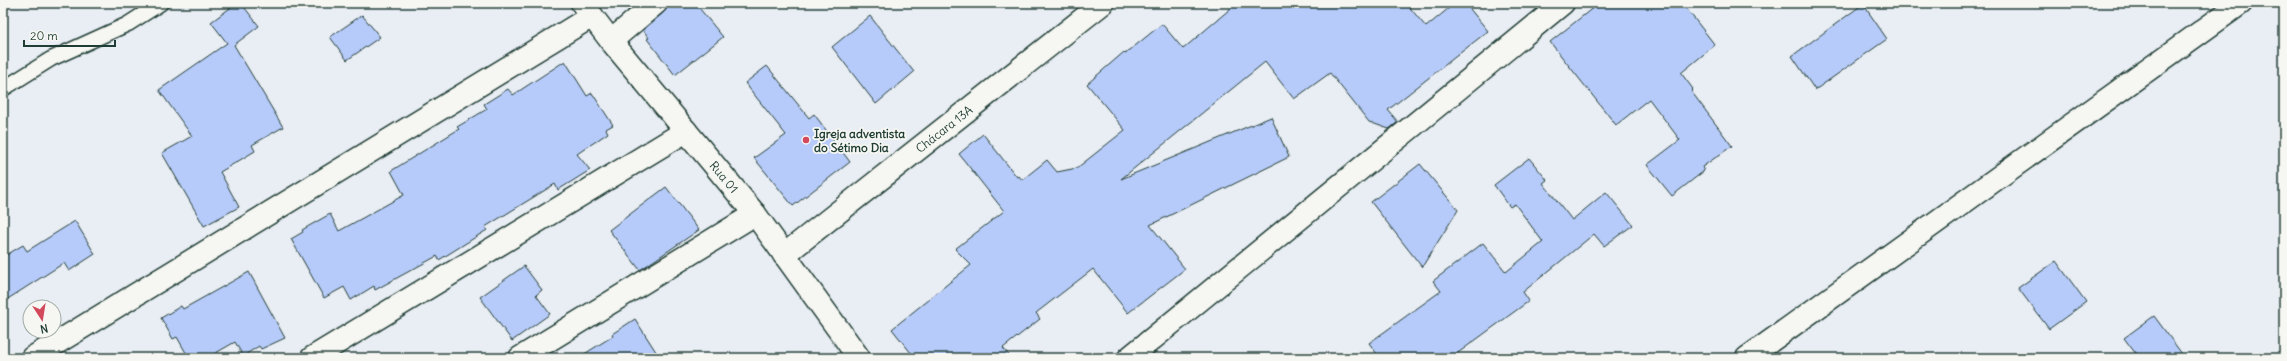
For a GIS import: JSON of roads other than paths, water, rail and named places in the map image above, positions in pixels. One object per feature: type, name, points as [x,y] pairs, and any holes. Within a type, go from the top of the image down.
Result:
[{"type":"street","points":[[611,41],[656,3]]},
{"type":"street","name":"Chácara 13A","points":[[784,255],[1103,3]]},
{"type":"street","points":[[1129,358],[1563,3]]},
{"type":"street","points":[[1747,358],[2241,3]]},
{"type":"street","points":[[32,358],[587,10]]},
{"type":"street","name":"Rua 01","points":[[587,10],[755,214],[859,358]]},
{"type":"street","points":[[312,358],[686,131]]},
{"type":"street","points":[[520,358],[755,214]]},
{"type":"lane","points":[[3,89],[51,59],[128,24],[161,3]]},
{"type":"place","name":"Igreja adventista do Sétimo Dia","points":[[806,140]]}]
